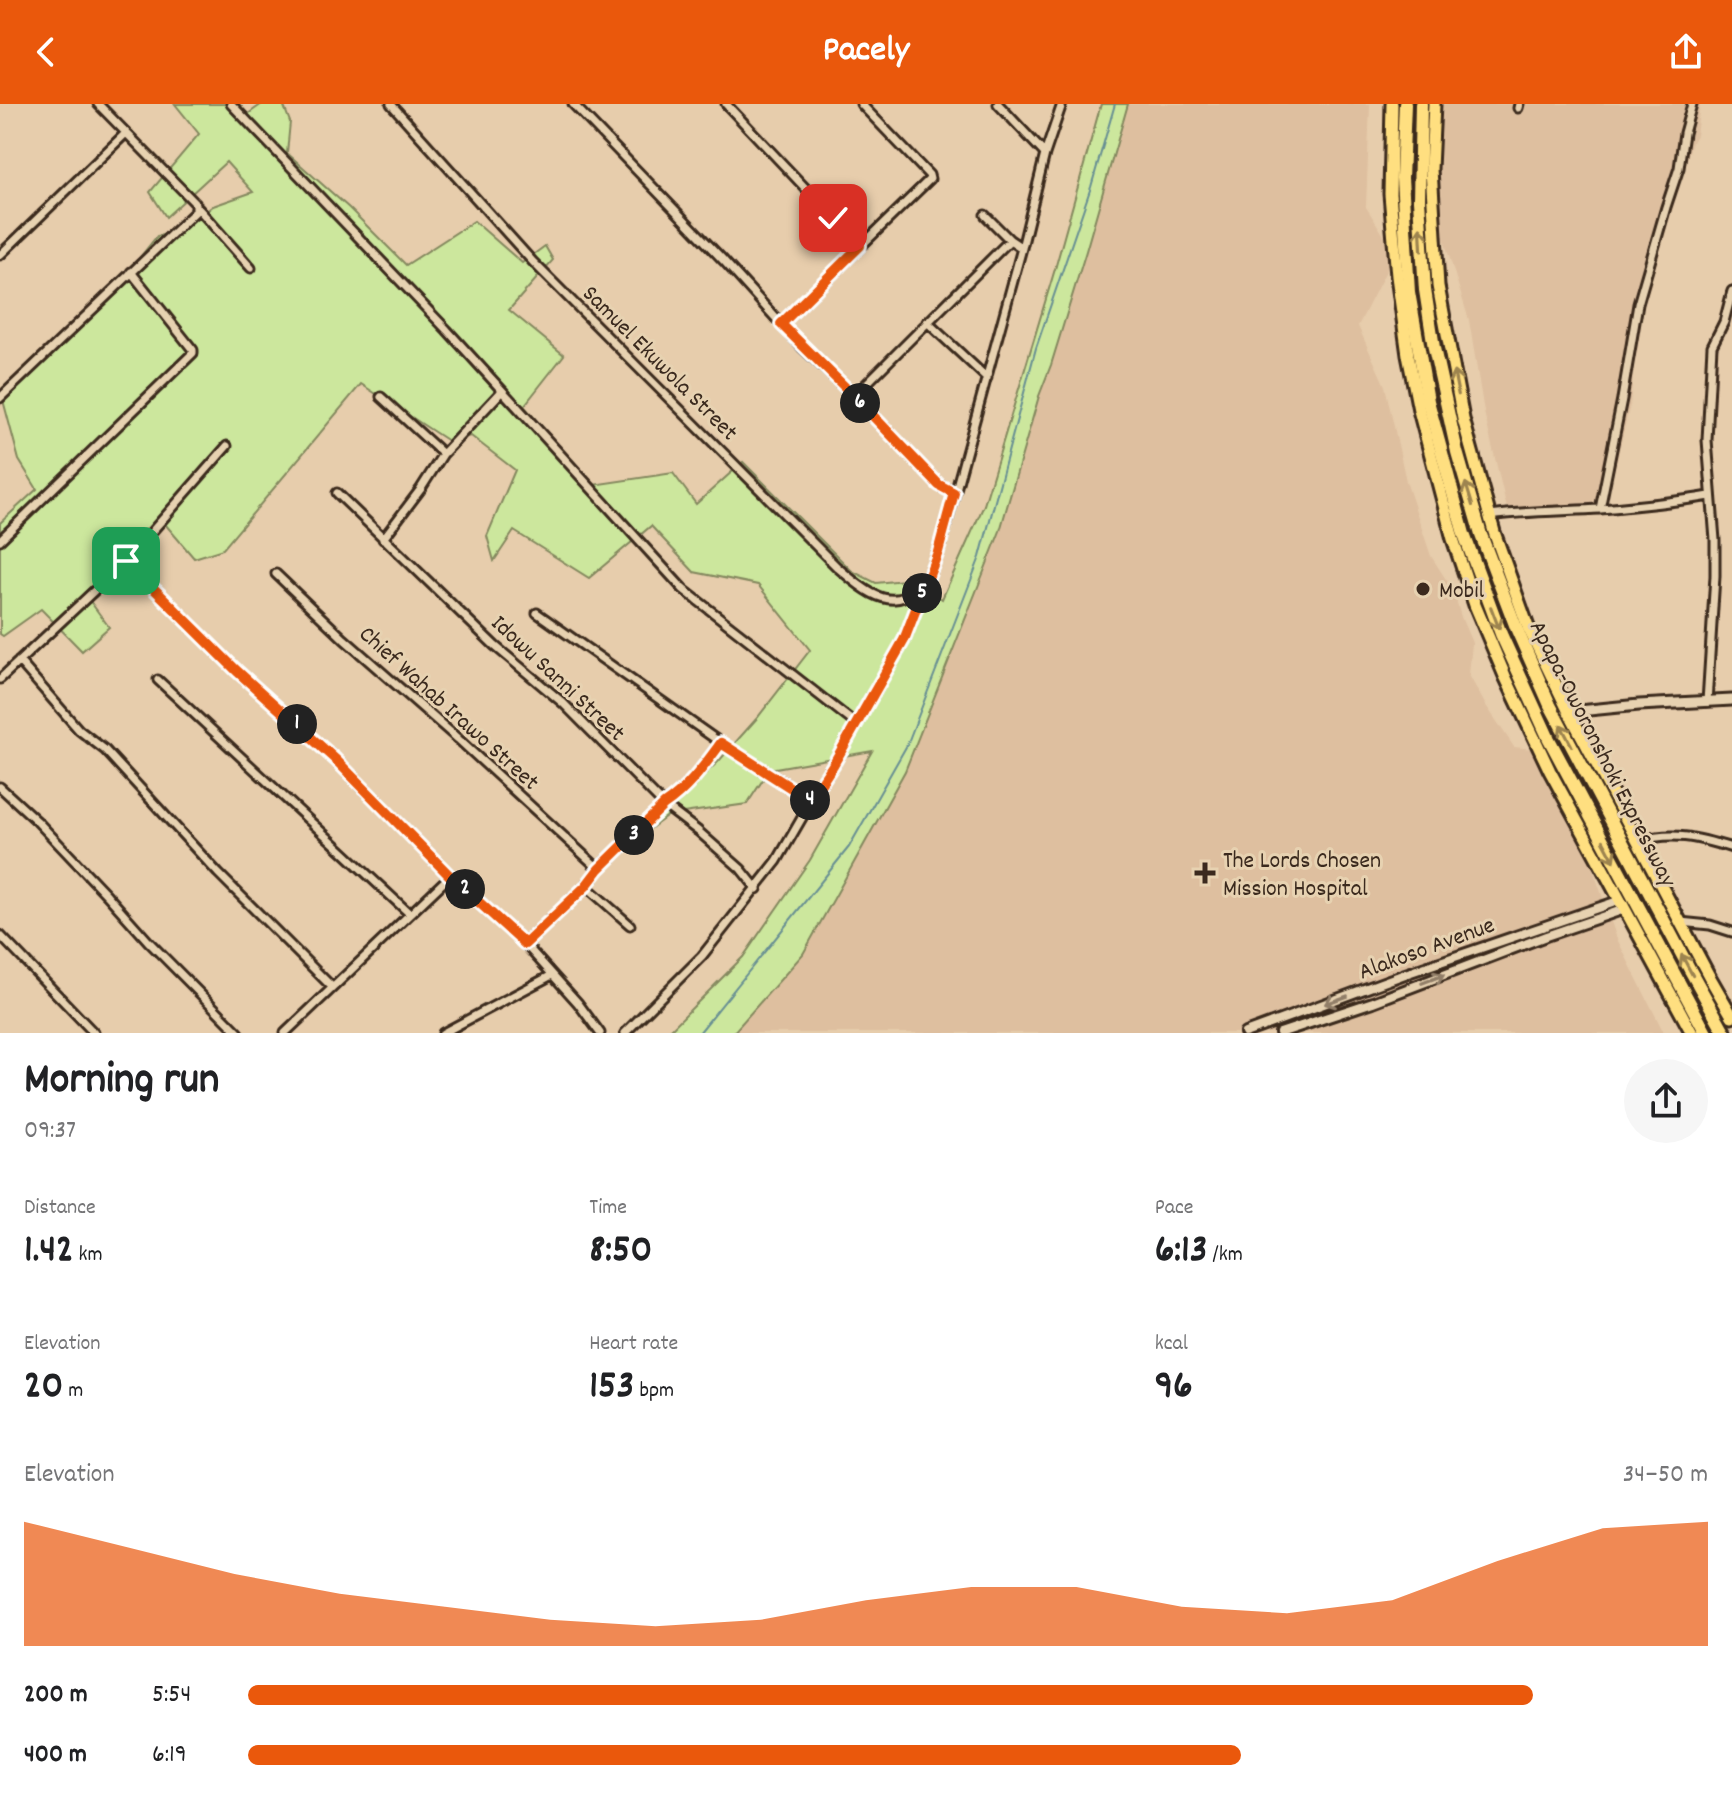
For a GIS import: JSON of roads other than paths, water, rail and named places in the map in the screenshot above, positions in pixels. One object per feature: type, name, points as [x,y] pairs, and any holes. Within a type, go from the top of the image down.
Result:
[{"type":"highway","name":"Apapa-Oworonshoki Expressway","points":[[1405,104],[1402,178],[1413,354],[1464,534],[1556,768],[1706,1033]]},
{"type":"highway","name":"Apapa-Oworonshoki Expressway","points":[[1421,104],[1419,200],[1425,290],[1434,348],[1457,452],[1488,534],[1517,630],[1550,705],[1725,1033]]},
{"type":"main road","name":"Apapa-Oworonshoki Expressway","points":[[1392,104],[1390,194],[1397,276],[1413,354]]},
{"type":"main road","name":"Apapa-Oworonshoki Expressway","points":[[1434,104],[1431,169],[1438,286],[1463,419],[1489,516],[1488,534],[1569,712],[1732,1016]]},
{"type":"main road","points":[[1569,712],[1732,700]]},
{"type":"main road","name":"Apapa-Oworonshoki Expressway","points":[[1556,768],[1623,904],[1692,1033]]},
{"type":"street","points":[[98,104],[251,268]]},
{"type":"street","points":[[231,104],[447,330],[683,589],[856,724]]},
{"type":"street","name":"Samuel Ekuwola Street","points":[[391,104],[533,262],[837,567],[861,587],[892,599],[902,598],[927,582]]},
{"type":"street","points":[[573,104],[781,324],[939,485],[954,493]]},
{"type":"street","points":[[726,104],[860,246]]},
{"type":"street","points":[[781,324],[930,179],[861,104]]},
{"type":"street","points":[[998,104],[1045,154]]},
{"type":"street","points":[[625,1033],[702,956],[757,889],[795,831],[904,640],[948,519],[1045,154],[1062,104]]},
{"type":"street","points":[[1600,509],[1638,304],[1679,168],[1692,104]]},
{"type":"street","points":[[0,255],[126,133]]},
{"type":"street","points":[[0,398],[196,211],[196,206]]},
{"type":"street","points":[[985,215],[1022,248]]},
{"type":"street","points":[[854,396],[1010,240]]},
{"type":"street","points":[[0,540],[193,353],[131,272]]},
{"type":"street","points":[[1707,702],[1715,576],[1707,440],[1712,346],[1724,322],[1732,291]]},
{"type":"street","points":[[927,322],[987,378]]},
{"type":"street","points":[[383,539],[443,454],[502,391]]},
{"type":"street","points":[[381,397],[443,454]]},
{"type":"street","points":[[0,679],[126,561],[227,446]]},
{"type":"street","name":"Idowu Sanni Street","points":[[337,493],[495,646],[563,703],[664,805],[741,869],[757,889]]},
{"type":"street","points":[[1489,516],[1600,509],[1710,496]]},
{"type":"street","points":[[126,561],[237,671],[336,760],[450,876],[525,944],[578,1003],[600,1033]]},
{"type":"street","name":"Chief Wahab Irawo Street","points":[[276,574],[599,869]]},
{"type":"street","points":[[537,613],[809,802]]},
{"type":"street","points":[[19,661],[79,730],[105,750],[218,873],[332,987]]},
{"type":"street","points":[[158,680],[410,914]]},
{"type":"street","points":[[525,944],[694,779],[721,743]]},
{"type":"street","points":[[0,787],[37,821],[148,941],[239,1033]]},
{"type":"street","points":[[1637,841],[1655,836],[1680,835],[1732,848]]},
{"type":"street","points":[[285,1033],[450,876]]},
{"type":"street","points":[[586,886],[630,925]]},
{"type":"street","name":"Alakoso Avenue","points":[[1245,1033],[1405,974],[1623,904]]},
{"type":"street","name":"Alakoso Avenue","points":[[1280,1033],[1373,1002],[1623,904]]},
{"type":"street","points":[[1680,922],[1710,925],[1732,932]]},
{"type":"street","points":[[0,935],[94,1033]]},
{"type":"street","points":[[443,1033],[552,975]]},
{"type":"waterway","points":[[699,1033],[849,847],[907,745],[980,557],[1036,348],[1091,187],[1115,104]]},
{"type":"place","name":"Mobil","points":[[1423,589]]},
{"type":"place","name":"The Lords Chosen Mission Hospital","points":[[1205,873]]}]
